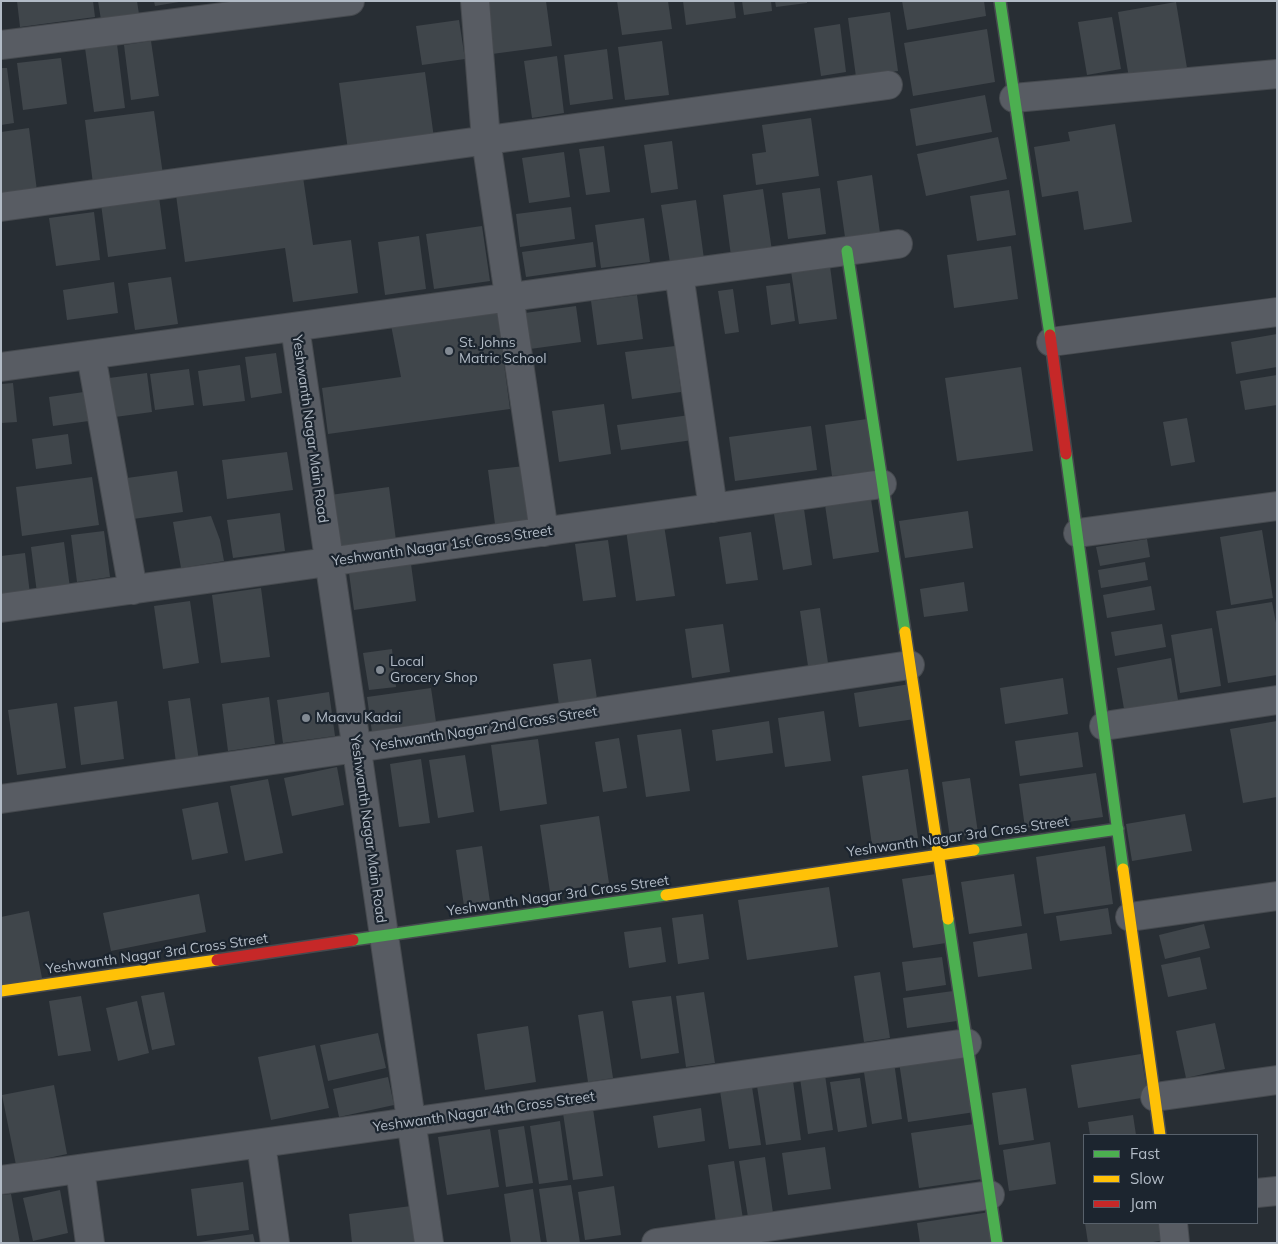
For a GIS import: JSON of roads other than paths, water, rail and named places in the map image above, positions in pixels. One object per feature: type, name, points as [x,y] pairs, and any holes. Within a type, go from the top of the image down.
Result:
[{"type":"street","points":[[1,45],[350,1]]},
{"type":"street","points":[[475,1],[486,140],[544,532]]},
{"type":"street","points":[[1000,1],[1078,533],[1160,1134]]},
{"type":"street","points":[[1014,98],[1277,74]]},
{"type":"street","points":[[1,207],[888,85]]},
{"type":"street","points":[[1,367],[898,244]]},
{"type":"street","points":[[847,251],[997,1243]]},
{"type":"street","points":[[678,274],[713,508]]},
{"type":"street","points":[[1051,342],[1277,312]]},
{"type":"street","name":"Yeshwanth Nagar Main Road","points":[[294,327],[429,1243]]},
{"type":"street","points":[[91,355],[133,590]]},
{"type":"street","name":"Yeshwanth Nagar 1st Cross Street","points":[[1,608],[882,484]]},
{"type":"street","points":[[1078,533],[1277,506]]},
{"type":"street","name":"Yeshwanth Nagar 2nd Cross Street","points":[[1,799],[357,748],[910,664]]},
{"type":"street","points":[[1104,726],[1277,700]]},
{"type":"street","name":"Yeshwanth Nagar 3rd Cross Street","points":[[1,992],[1118,829]]},
{"type":"street","points":[[1130,917],[1277,896]]},
{"type":"street","name":"Yeshwanth Nagar 4th Cross Street","points":[[1,1180],[967,1043]]},
{"type":"street","points":[[1155,1097],[1277,1080]]},
{"type":"street","points":[[261,1144],[275,1243]]},
{"type":"street","points":[[80,1169],[90,1243]]},
{"type":"street","points":[[1258,1193],[1277,1191]]},
{"type":"street","points":[[656,1243],[990,1194]]},
{"type":"street","points":[[1173,1224],[1175,1243]]},
{"type":"place","name":"St. Johns Matric School","points":[[449,351]]},
{"type":"place","name":"Local Grocery Shop","points":[[380,670]]},
{"type":"place","name":"Maavu Kadai","points":[[306,718]]}]
